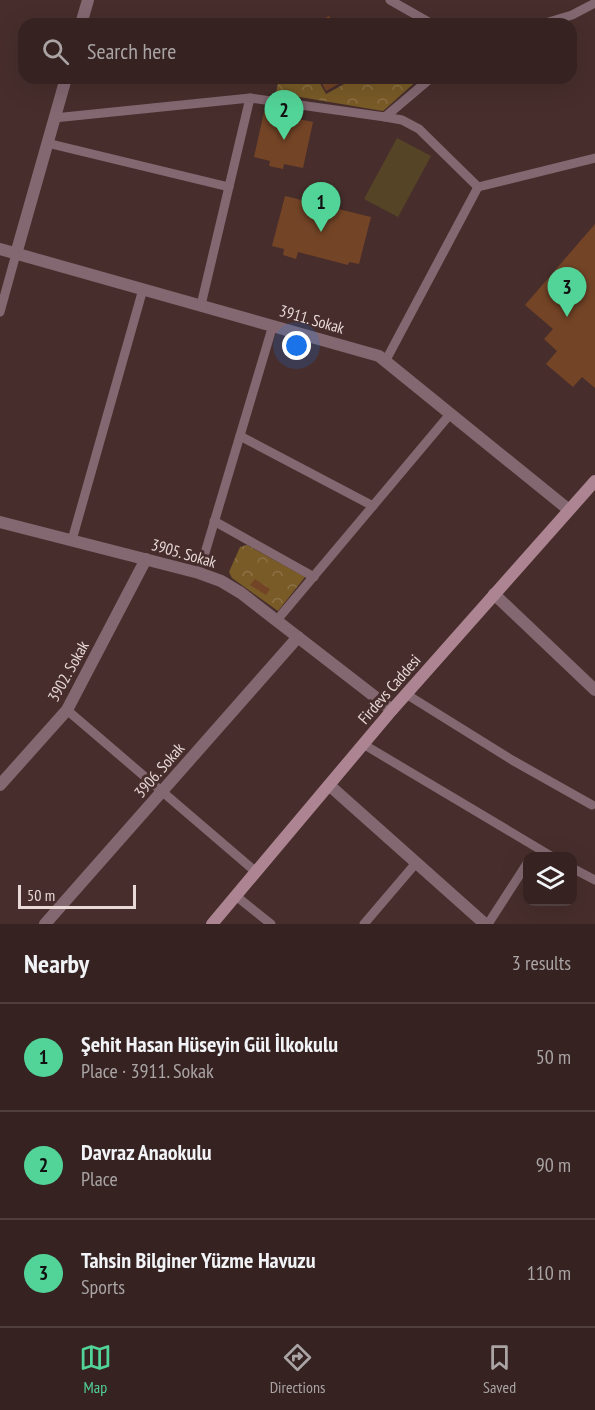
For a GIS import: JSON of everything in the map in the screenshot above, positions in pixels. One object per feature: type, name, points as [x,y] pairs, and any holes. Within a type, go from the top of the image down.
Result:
[{"type":"street","points":[[83,18],[88,0]]},
{"type":"street","points":[[16,254],[64,84]]},
{"type":"street","name":"3911. Sokak","points":[[0,249],[371,352],[386,360],[569,510]]},
{"type":"street","name":"Firdevs Caddesi","points":[[212,924],[392,710],[595,481]]},
{"type":"street","name":"3905. Sokak","points":[[0,522],[198,573],[241,592],[392,710]]},
{"type":"street","name":"3902. Sokak","points":[[0,785],[67,710],[146,559]]},
{"type":"street","points":[[494,594],[595,690]]},
{"type":"street","name":"3906. Sokak","points":[[45,924],[298,637]]},
{"type":"street","points":[[329,785],[486,924]]},
{"type":"lane","points":[[390,0],[422,18]]},
{"type":"lane","points":[[562,18],[595,3]]},
{"type":"lane","points":[[386,117],[424,84]]},
{"type":"lane","points":[[54,118],[250,98],[386,117],[402,120],[419,129],[478,187]]},
{"type":"lane","points":[[201,305],[250,98]]},
{"type":"lane","points":[[47,143],[229,187]]},
{"type":"lane","points":[[386,360],[478,187],[595,158]]},
{"type":"lane","points":[[0,312],[16,254]]},
{"type":"lane","points":[[72,540],[143,289]]},
{"type":"lane","points":[[198,573],[273,325]]},
{"type":"lane","points":[[277,621],[451,413]]},
{"type":"lane","points":[[240,436],[373,506]]},
{"type":"lane","points":[[214,521],[314,576]]},
{"type":"lane","points":[[406,694],[512,760],[592,805]]},
{"type":"lane","points":[[67,710],[256,873]]},
{"type":"lane","points":[[363,744],[533,852]]},
{"type":"lane","points":[[364,924],[416,863]]},
{"type":"lane","points":[[486,924],[523,869]]},
{"type":"lane","points":[[577,870],[595,880]]},
{"type":"lane","points":[[236,896],[271,924]]},
{"type":"green space","points":[[278,84],[320,84],[326,94],[344,84],[413,84],[383,111],[276,93]]},
{"type":"green space","points":[[247,545],[305,577],[278,611],[232,578],[229,572],[240,547]]},
{"type":"shaded area","points":[[397,138],[431,156],[398,217],[364,199]]},
{"type":"building","points":[[322,84],[338,84],[326,91]]},
{"type":"building","points":[[264,112],[313,122],[303,168],[284,164],[283,169],[269,166],[270,161],[254,157]]},
{"type":"building","points":[[285,196],[371,217],[359,264],[349,262],[348,265],[298,252],[296,259],[283,255],[284,249],[272,246]]},
{"type":"building","points":[[595,224],[595,388],[582,377],[573,387],[546,364],[557,351],[544,339],[553,329],[525,305]]},
{"type":"building","points":[[255,579],[270,589],[266,595],[250,585]]},
{"type":"place","name":"Davraz Anaokulu","points":[[284,140]]},
{"type":"place","name":"Şehit Hasan Hüseyin Gül İlkokulu","points":[[321,232]]},
{"type":"place","name":"Tahsin Bilginer Yüzme Havuzu","points":[[567,317]]}]
